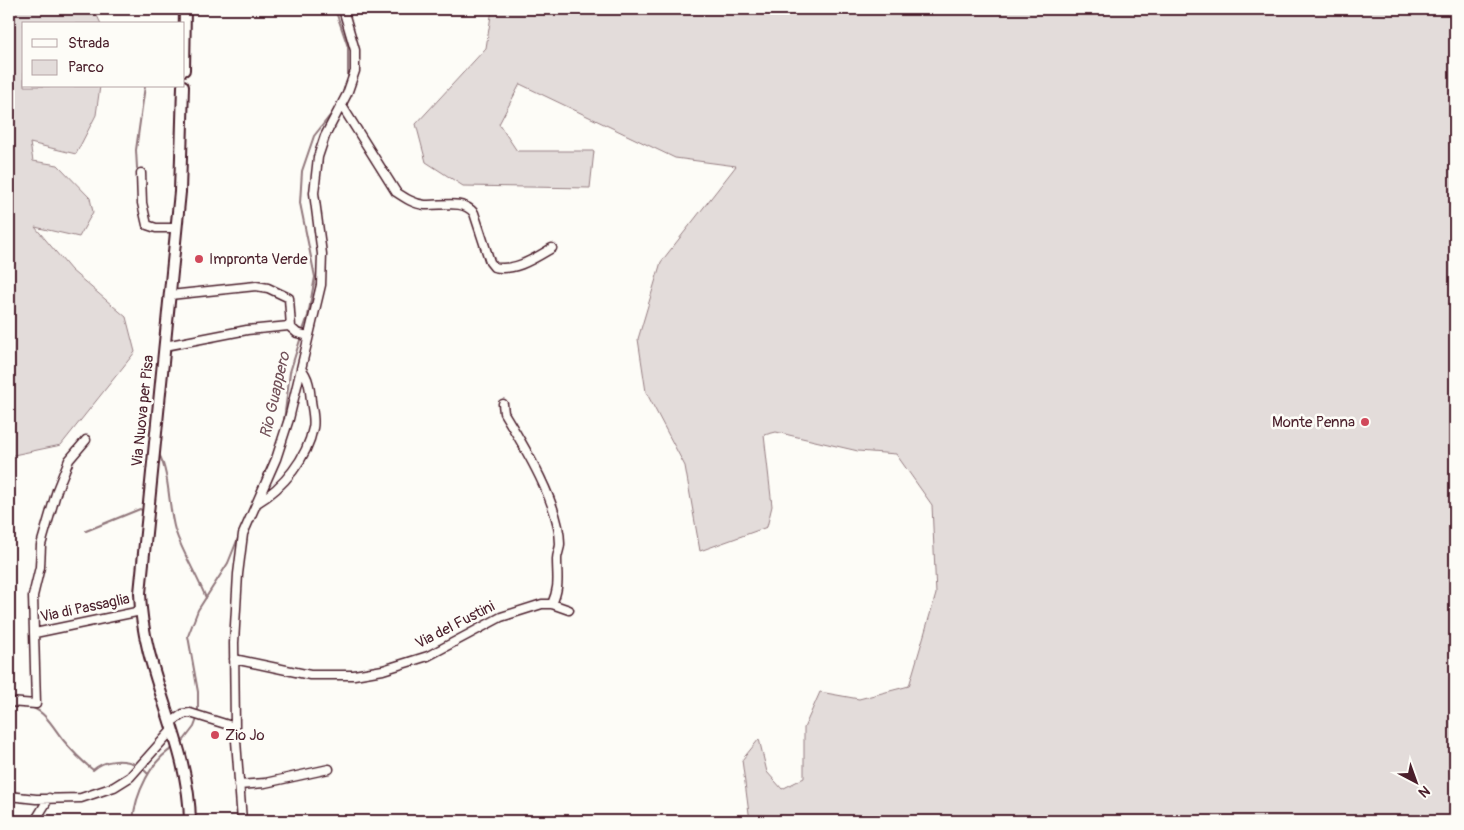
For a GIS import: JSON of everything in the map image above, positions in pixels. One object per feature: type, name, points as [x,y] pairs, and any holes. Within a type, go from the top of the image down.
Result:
[{"type":"main road","points":[[185,9],[185,22]]},
{"type":"main road","name":"Via Nuova per Pisa","points":[[184,88],[177,228],[142,563],[141,611],[146,641],[187,782],[190,821]]},
{"type":"street","points":[[242,821],[235,727],[234,659],[240,558],[243,534],[276,459],[301,369],[304,335],[322,272],[314,193],[318,157],[325,136],[342,106],[352,81],[356,60],[353,39],[343,9]]},
{"type":"street","points":[[342,106],[396,192],[409,200],[424,205],[461,205],[469,207],[474,213],[490,262],[494,267],[505,270],[533,260],[552,248]]},
{"type":"street","points":[[140,173],[142,203],[147,225],[156,228],[177,228]]},
{"type":"street","points":[[170,295],[256,286],[268,288],[289,298],[291,326]]},
{"type":"street","points":[[165,346],[246,330],[291,326],[304,335]]},
{"type":"street","points":[[257,504],[278,488],[302,458],[307,448],[313,419],[306,376],[301,369]]},
{"type":"street","points":[[503,404],[504,413],[542,484],[556,526],[560,543],[557,561],[560,584],[552,604],[569,610]]},
{"type":"street","points":[[9,702],[36,704],[36,633],[33,596],[40,567],[41,545],[57,490],[69,460],[86,440]]},
{"type":"street","name":"Via del Fustini","points":[[234,659],[295,673],[326,676],[383,670],[428,656],[501,617],[542,604],[552,604]]},
{"type":"street","name":"Via di Passaglia","points":[[36,633],[141,611]]},
{"type":"street","points":[[9,796],[81,798],[120,785],[130,777],[183,714],[190,713],[235,727]]},
{"type":"street","points":[[239,785],[265,783],[329,769]]},
{"type":"street","points":[[35,821],[49,798]]},
{"type":"green space","points":[[9,9],[94,9],[100,22],[22,22],[22,88],[100,88],[96,115],[76,154],[30,143],[33,161],[58,165],[90,198],[93,212],[79,237],[35,227],[71,270],[126,317],[135,352],[61,445],[9,456]]},
{"type":"green space","points":[[492,9],[1455,9],[1455,821],[750,821],[742,760],[759,739],[767,772],[782,789],[804,778],[804,728],[820,692],[859,699],[909,686],[936,594],[932,505],[896,454],[858,451],[776,432],[764,435],[772,506],[767,527],[700,551],[685,466],[646,392],[638,339],[661,262],[736,166],[675,158],[520,84],[499,124],[517,151],[594,151],[590,188],[463,186],[426,162],[416,124],[486,48]]},
{"type":"waterway","points":[[164,9],[180,12]]},
{"type":"waterway","points":[[190,11],[220,9]]},
{"type":"waterway","name":"Rio Guappero","points":[[335,9],[348,47],[348,79]]},
{"type":"waterway","points":[[137,168],[136,150],[145,88]]},
{"type":"waterway","name":"Rio Guappero","points":[[302,333],[308,316],[315,277],[300,203],[302,171],[314,136],[336,108]]},
{"type":"waterway","name":"Rio Guappero","points":[[283,428],[290,372],[301,337]]},
{"type":"waterway","name":"Rio Guappero","points":[[271,461],[279,439]]},
{"type":"waterway","points":[[159,454],[165,471],[175,530],[206,598]]},
{"type":"waterway","name":"Rio Guappero","points":[[198,714],[198,692],[188,636],[198,610],[228,563],[253,501]]},
{"type":"waterway","points":[[86,531],[140,509],[143,511]]},
{"type":"waterway","points":[[31,707],[46,717],[70,749],[93,770],[102,764],[114,761],[125,761],[137,765]]},
{"type":"waterway","name":"Rio Guappero","points":[[181,744],[194,727],[197,719]]},
{"type":"waterway","name":"Rio Guappero","points":[[133,821],[137,800],[146,779],[159,760],[175,747]]},
{"type":"waterway","points":[[143,769],[148,774]]},
{"type":"place","name":"Impronta Verde","points":[[199,259]]},
{"type":"place","name":"Monte Penna","points":[[1365,422]]},
{"type":"place","name":"Zio Jo","points":[[215,735]]}]
